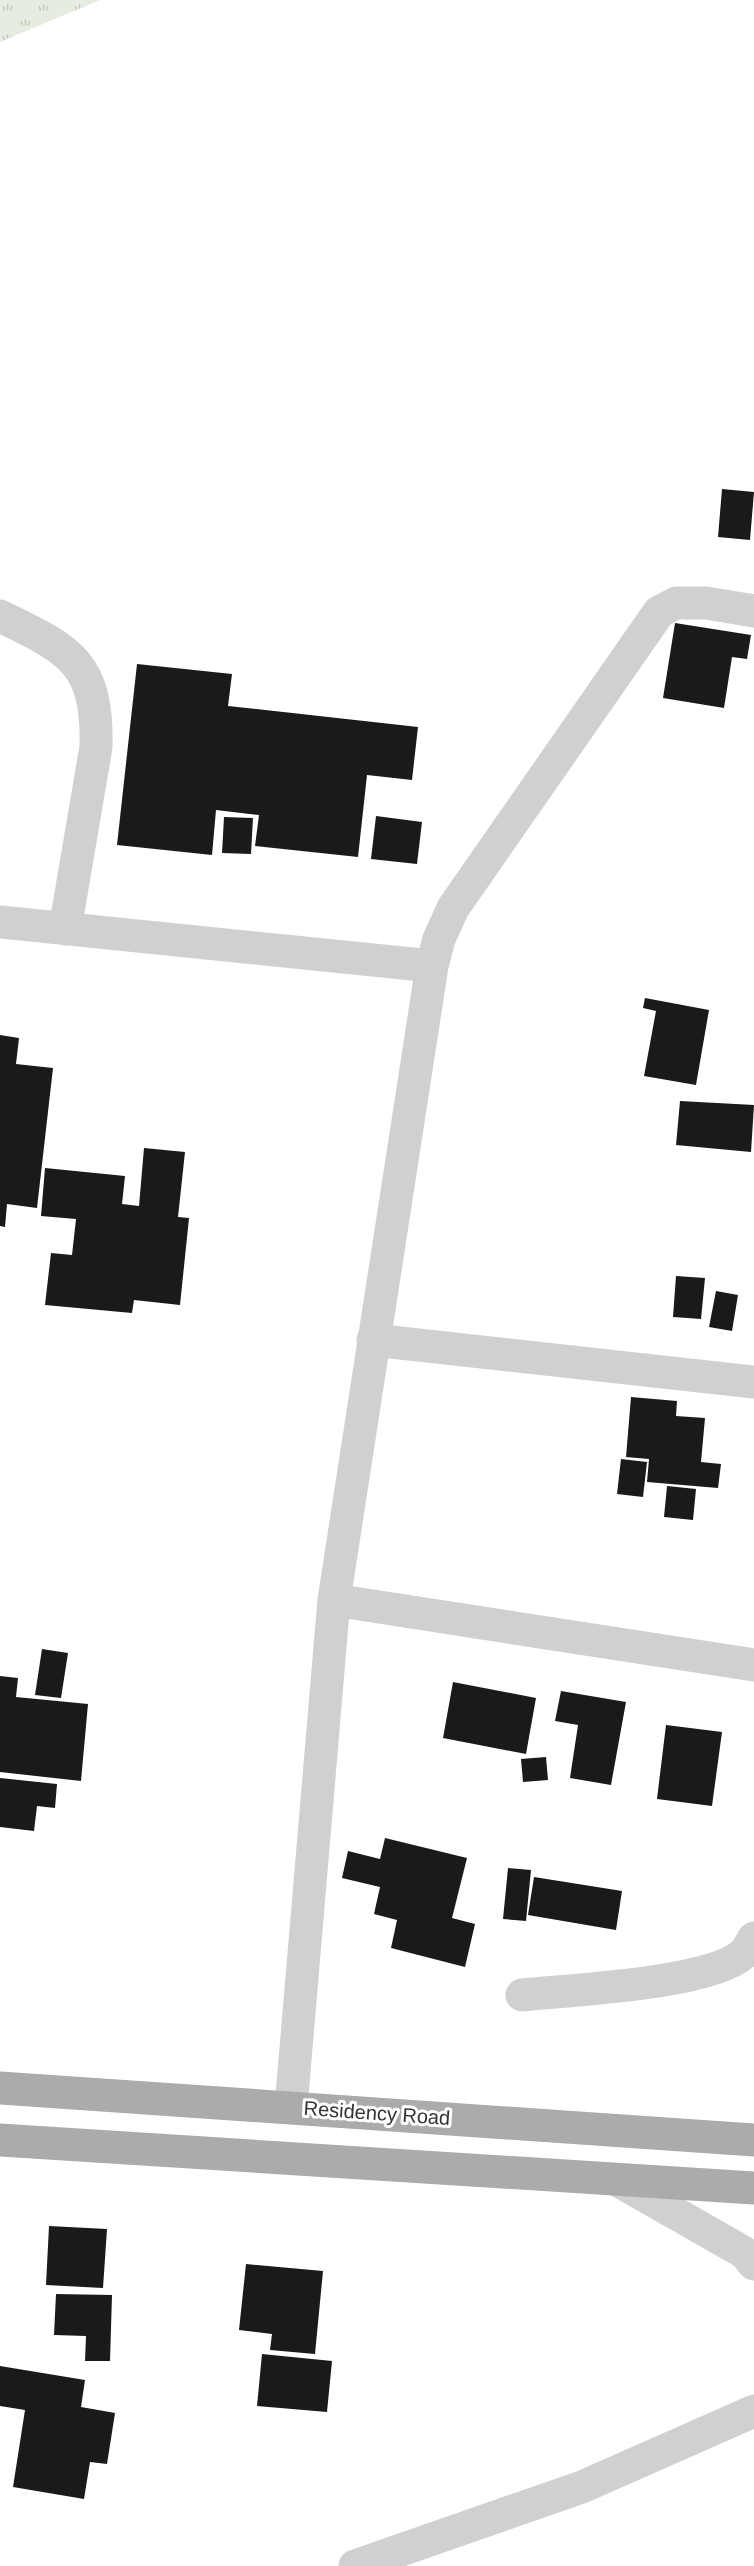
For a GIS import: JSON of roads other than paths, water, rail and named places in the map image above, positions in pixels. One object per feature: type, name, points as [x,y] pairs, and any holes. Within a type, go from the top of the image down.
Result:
[{"type":"main road","name":"Residency Road","points":[[0,2088],[754,2140]]},
{"type":"main road","points":[[0,2140],[754,2188]]},
{"type":"street","points":[[291,2108],[334,1600],[372,1340],[432,966],[439,939],[453,908],[659,612],[676,603],[706,603],[754,611]]},
{"type":"street","points":[[0,616],[47,641],[78,663],[90,688],[97,720],[96,747],[65,929]]},
{"type":"street","points":[[0,922],[432,966]]},
{"type":"street","points":[[372,1340],[754,1382]]},
{"type":"street","points":[[334,1600],[754,1665]]},
{"type":"street","points":[[522,1995],[618,1986],[705,1972],[743,1954],[754,1938]]},
{"type":"street","points":[[617,2180],[745,2253],[754,2264]]},
{"type":"street","points":[[355,2566],[582,2487],[754,2411]]},
{"type":"street","points":[[710,2430],[754,2435]]}]
